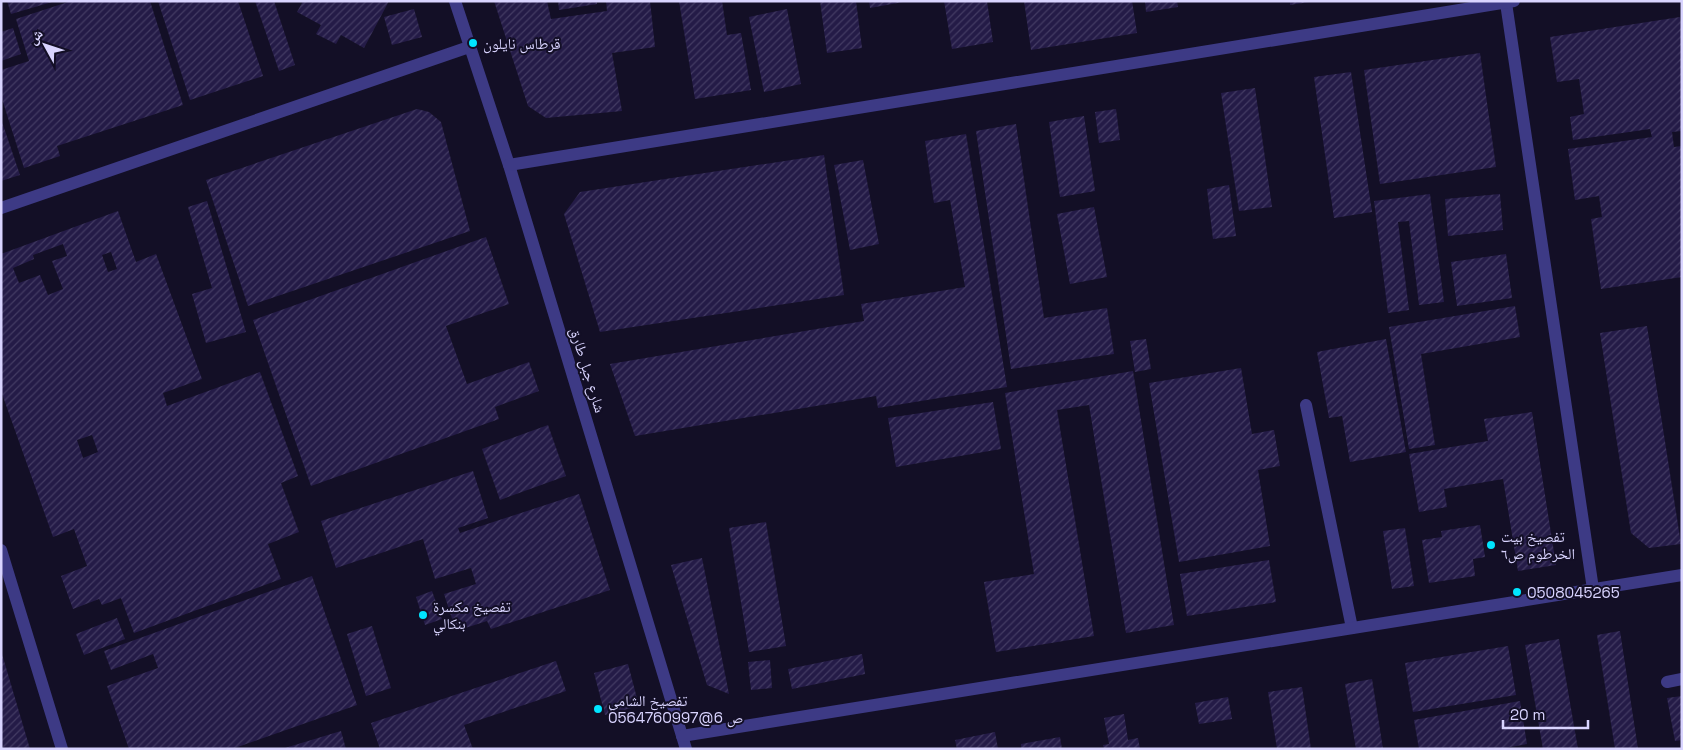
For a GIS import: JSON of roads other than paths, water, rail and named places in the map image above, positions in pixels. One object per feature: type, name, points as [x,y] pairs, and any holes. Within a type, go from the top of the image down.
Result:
[{"type":"street","name":"شارع جبل طارق","points":[[455,1],[509,165],[684,742]]},
{"type":"street","points":[[509,165],[1510,2],[1593,589]]},
{"type":"street","points":[[1,208],[470,47]]},
{"type":"street","points":[[1306,405],[1352,628]]},
{"type":"street","points":[[1,550],[4,572],[62,749]]},
{"type":"street","points":[[684,742],[1352,628],[1682,575]]},
{"type":"street","points":[[1667,682],[1682,679]]},
{"type":"place","name":"قرطاس نايلون","points":[[473,43]]},
{"type":"place","name":"تفصيخ بيت الخرطوم ص٦","points":[[1491,545]]},
{"type":"place","name":"0508045265","points":[[1517,592]]},
{"type":"place","name":"تفصيخ مكسرة بنكالي","points":[[423,615]]},
{"type":"place","name":"تفصيخ الشامي ص 6@0564760997","points":[[598,709]]}]
